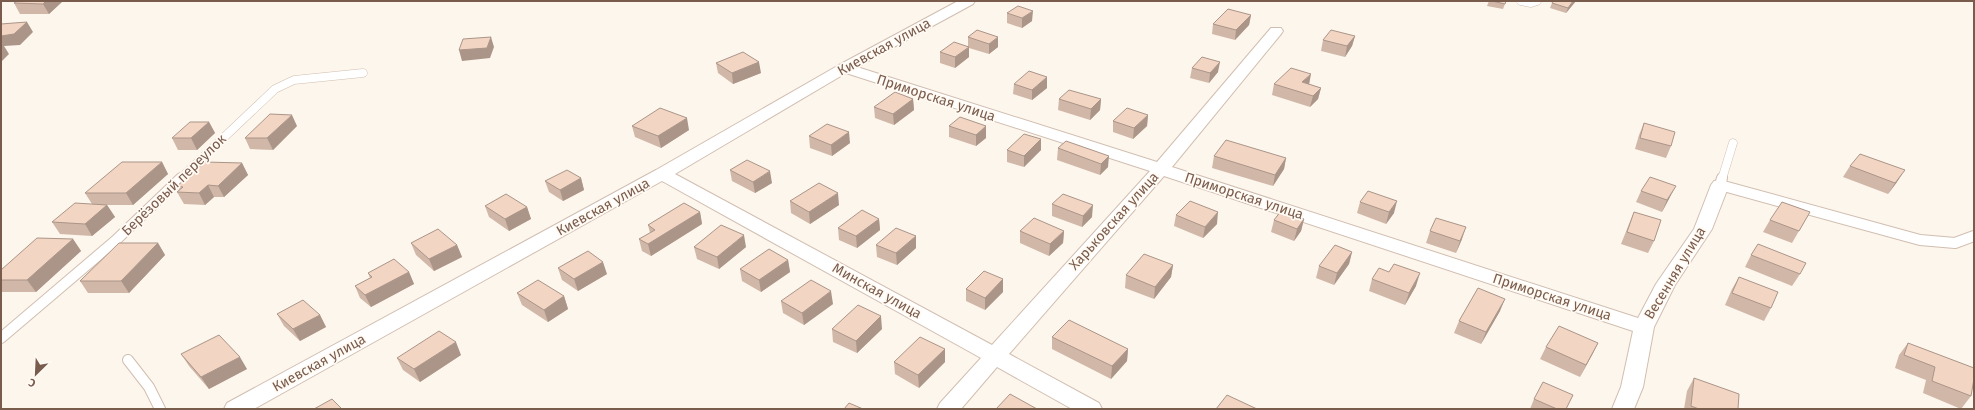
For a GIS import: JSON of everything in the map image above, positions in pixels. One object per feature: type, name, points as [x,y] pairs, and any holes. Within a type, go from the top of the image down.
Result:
[{"type":"street","name":"Киевская улица","points":[[235,409],[662,174],[844,68],[968,1]]},
{"type":"street","name":"Харьковская улица","points":[[948,409],[1160,169],[1276,31]]},
{"type":"street","name":"Приморская улица","points":[[844,68],[1160,169],[1644,327]]},
{"type":"street","name":"Минская улица","points":[[662,174],[1091,409]]},
{"type":"street","name":"Весенняя улица","points":[[1622,409],[1632,387],[1644,327],[1666,284],[1703,229],[1720,185]]},
{"type":"lane","points":[[1521,1],[1537,1]]},
{"type":"lane","name":"Берёзовый переулок","points":[[1,338],[115,241],[275,89],[294,80],[363,74]]},
{"type":"lane","points":[[1733,143],[1720,185],[1920,240],[1952,243],[1968,240],[1974,236]]},
{"type":"lane","points":[[128,360],[149,387],[160,409]]},
{"type":"building","points":[[17,1],[46,1],[43,4],[14,3]]},
{"type":"building","points":[[1492,1],[1506,1],[1505,4]]},
{"type":"building","points":[[1553,1],[1573,1],[1568,8],[1552,3]]},
{"type":"building","points":[[1018,6],[1033,11],[1022,18],[1007,13]]},
{"type":"building","points":[[1228,9],[1251,15],[1236,30],[1213,24]]},
{"type":"building","points":[[27,22],[14,34],[1,36],[1,24]]},
{"type":"building","points":[[977,30],[998,37],[989,44],[968,37]]},
{"type":"building","points":[[1331,30],[1355,36],[1347,46],[1323,40]]},
{"type":"building","points":[[491,37],[487,48],[459,50],[463,39]]},
{"type":"building","points":[[954,42],[969,47],[955,57],[940,52]]},
{"type":"building","points":[[743,52],[759,62],[732,73],[716,63]]},
{"type":"building","points":[[1202,57],[1220,62],[1210,73],[1192,68]]},
{"type":"building","points":[[1291,68],[1311,74],[1302,82],[1321,88],[1313,96],[1274,84]]},
{"type":"building","points":[[1029,71],[1047,77],[1032,90],[1014,84]]},
{"type":"building","points":[[1069,90],[1101,99],[1091,109],[1059,99]]},
{"type":"building","points":[[895,92],[913,99],[893,114],[874,107]]},
{"type":"building","points":[[660,108],[687,118],[658,136],[632,126]]},
{"type":"building","points":[[1127,108],[1148,115],[1134,128],[1113,121]]},
{"type":"building","points":[[270,114],[292,115],[267,138],[245,138]]},
{"type":"building","points":[[960,117],[986,126],[976,135],[949,126]]},
{"type":"building","points":[[190,122],[209,122],[191,138],[172,138]]},
{"type":"building","points":[[1644,123],[1675,132],[1671,146],[1640,138]]},
{"type":"building","points":[[827,124],[849,132],[831,145],[809,136]]},
{"type":"building","points":[[1024,134],[1041,139],[1024,156],[1007,150]]},
{"type":"building","points":[[1226,140],[1286,158],[1275,175],[1214,156]]},
{"type":"building","points":[[1066,141],[1109,156],[1101,164],[1058,148]]},
{"type":"building","points":[[1860,154],[1905,170],[1895,183],[1850,166]]},
{"type":"building","points":[[747,160],[770,171],[753,182],[730,170]]},
{"type":"building","points":[[122,162],[162,162],[126,193],[85,193]]},
{"type":"building","points":[[205,162],[242,163],[218,186],[208,185],[199,193],[177,192],[183,187],[177,186]]},
{"type":"building","points":[[567,170],[581,178],[560,190],[545,181]]},
{"type":"building","points":[[1650,177],[1676,186],[1667,200],[1641,191]]},
{"type":"building","points":[[819,183],[838,193],[809,212],[790,201]]},
{"type":"building","points":[[1368,191],[1397,201],[1389,212],[1360,202]]},
{"type":"building","points":[[506,194],[527,207],[505,219],[485,206]]},
{"type":"building","points":[[1063,194],[1093,205],[1083,216],[1052,204]]},
{"type":"building","points":[[1190,201],[1218,212],[1205,227],[1176,215]]},
{"type":"building","points":[[1782,202],[1810,212],[1799,231],[1770,220]]},
{"type":"building","points":[[75,203],[107,205],[85,224],[52,222]]},
{"type":"building","points":[[684,203],[700,212],[648,244],[639,239],[655,230],[648,225]]},
{"type":"building","points":[[862,210],[879,219],[856,236],[838,228]]},
{"type":"building","points":[[1281,211],[1304,219],[1297,229],[1274,220]]},
{"type":"building","points":[[1634,212],[1661,220],[1654,241],[1627,232]]},
{"type":"building","points":[[1034,218],[1064,231],[1050,244],[1020,231]]},
{"type":"building","points":[[1436,218],[1466,227],[1460,241],[1430,231]]},
{"type":"building","points":[[721,225],[744,235],[717,257],[694,247]]},
{"type":"building","points":[[896,228],[916,236],[896,253],[876,245]]},
{"type":"building","points":[[438,229],[457,245],[429,259],[411,243]]},
{"type":"building","points":[[37,238],[73,239],[27,280],[1,280],[1,270]]},
{"type":"building","points":[[119,243],[158,243],[121,281],[80,281]]},
{"type":"building","points":[[1758,244],[1806,263],[1800,274],[1751,255]]},
{"type":"building","points":[[1335,245],[1352,252],[1337,273],[1319,266]]},
{"type":"building","points":[[769,249],[788,260],[759,280],[740,269]]},
{"type":"building","points":[[588,251],[603,262],[574,279],[558,268]]},
{"type":"building","points":[[1144,254],[1173,265],[1155,287],[1126,275]]},
{"type":"building","points":[[394,259],[409,272],[365,295],[355,286],[372,277],[368,273]]},
{"type":"building","points":[[1394,264],[1420,273],[1409,293],[1372,279],[1379,268],[1389,272]]},
{"type":"building","points":[[984,271],[1003,279],[985,298],[966,289]]},
{"type":"building","points":[[1739,277],[1778,292],[1771,308],[1732,293]]},
{"type":"building","points":[[538,280],[564,296],[544,310],[517,293]]},
{"type":"building","points":[[811,280],[831,291],[802,313],[781,301]]},
{"type":"building","points":[[1478,288],[1505,299],[1486,332],[1459,321]]},
{"type":"building","points":[[303,300],[320,315],[293,329],[277,314]]},
{"type":"building","points":[[858,305],[881,316],[856,341],[832,329]]},
{"type":"building","points":[[1069,320],[1128,349],[1112,366],[1052,337]]},
{"type":"building","points":[[1559,326],[1598,343],[1586,365],[1546,347]]},
{"type":"building","points":[[439,331],[456,342],[414,369],[397,358]]},
{"type":"building","points":[[219,335],[240,357],[201,377],[181,354]]},
{"type":"building","points":[[920,337],[945,349],[918,375],[894,362]]},
{"type":"building","points":[[1908,343],[1974,368],[1971,396],[1932,381],[1935,367],[1904,355]]},
{"type":"building","points":[[1694,378],[1739,394],[1738,409],[1699,409],[1691,406]]},
{"type":"building","points":[[1543,382],[1573,395],[1566,409],[1557,409],[1534,399]]},
{"type":"building","points":[[1010,394],[1037,409],[996,409]]},
{"type":"building","points":[[1227,395],[1257,409],[1216,409]]},
{"type":"building","points":[[332,399],[342,409],[314,409]]},
{"type":"building","points":[[849,403],[863,409],[844,409]]}]
